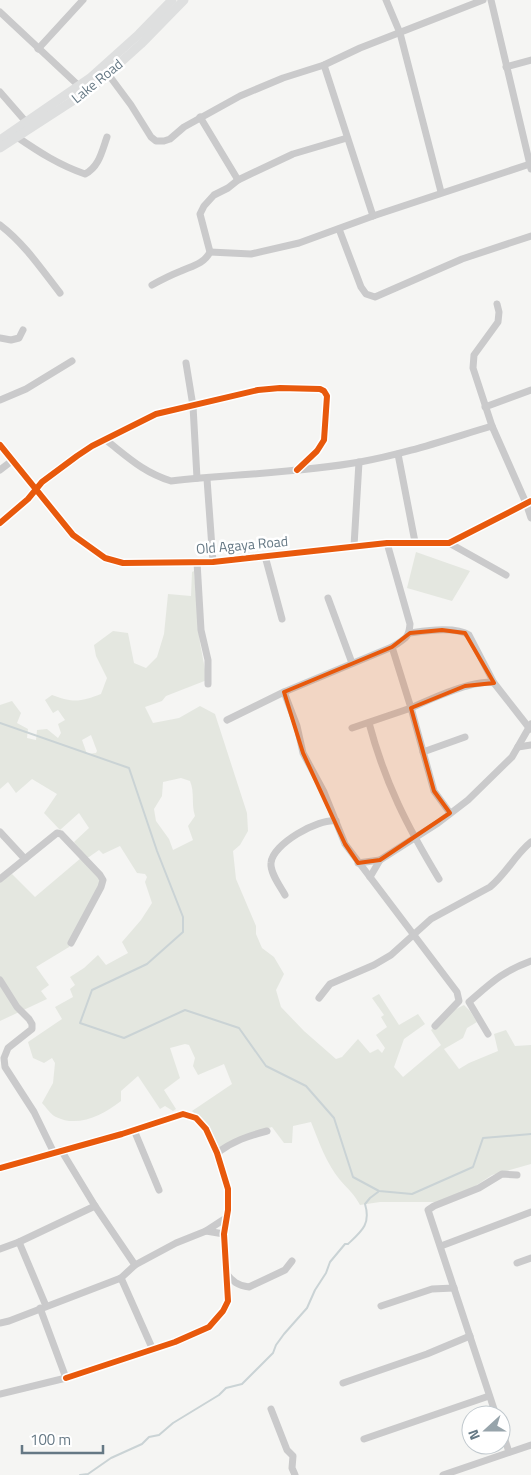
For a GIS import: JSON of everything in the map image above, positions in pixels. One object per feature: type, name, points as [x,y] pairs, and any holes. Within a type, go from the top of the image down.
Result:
[{"type":"main road","name":"Lake Road","points":[[0,140],[79,86],[106,64],[172,0]]},
{"type":"main road","name":"Lake Road","points":[[0,148],[80,97],[108,74],[184,0]]},
{"type":"street","points":[[38,49],[83,0]]},
{"type":"street","points":[[386,0],[400,32],[442,192]]},
{"type":"street","points":[[108,74],[132,105],[151,137],[156,141],[164,141],[170,139],[200,117],[240,96],[483,0]]},
{"type":"street","points":[[210,252],[250,254],[299,243],[442,192],[530,166],[491,0]]},
{"type":"street","points":[[0,12],[79,86]]},
{"type":"street","points":[[506,67],[531,60]]},
{"type":"street","points":[[324,64],[373,216]]},
{"type":"street","points":[[0,92],[27,122]]},
{"type":"street","points":[[200,117],[238,180]]},
{"type":"street","points":[[17,137],[51,160],[85,174],[97,165],[107,137]]},
{"type":"street","points":[[152,285],[180,271],[198,265],[207,258],[210,252],[200,214],[204,206],[214,195],[238,180],[293,154],[348,138]]},
{"type":"street","points":[[0,225],[8,231],[36,262],[60,293]]},
{"type":"street","points":[[339,229],[361,287],[366,294],[375,297],[462,259],[531,236]]},
{"type":"street","points":[[497,304],[499,312],[498,322],[474,355],[473,368],[492,426],[529,502],[531,518]]},
{"type":"street","points":[[0,338],[15,340],[19,338],[23,330]]},
{"type":"street","points":[[0,400],[34,384],[72,361]]},
{"type":"street","points":[[186,363],[193,406],[197,478]]},
{"type":"street","points":[[0,523],[28,499],[42,482],[77,456],[156,414],[258,390],[280,388],[320,389],[327,396],[324,440],[317,451],[298,470]]},
{"type":"street","points":[[486,407],[531,390]]},
{"type":"street","points":[[106,440],[142,469],[172,481],[298,470],[359,462],[398,454],[492,426]]},
{"type":"street","name":"Old Agaya Road","points":[[0,445],[73,535],[105,558],[123,563],[213,562],[387,543],[448,543],[529,502]]},
{"type":"street","points":[[398,454],[415,542]]},
{"type":"street","points":[[0,470],[13,460]]},
{"type":"street","points":[[354,546],[359,462]]},
{"type":"street","points":[[207,478],[213,562]]},
{"type":"street","points":[[227,720],[284,692],[392,646],[406,638],[410,633],[410,624],[387,543]]},
{"type":"street","points":[[448,543],[506,575]]},
{"type":"street","points":[[265,556],[282,618]]},
{"type":"street","points":[[197,562],[201,630],[208,660],[208,684]]},
{"type":"street","points":[[328,598],[352,663]]},
{"type":"street","points":[[358,863],[380,860],[438,823],[476,793],[512,756],[530,727],[494,683],[469,635],[442,630],[410,633]]},
{"type":"street","points":[[392,646],[434,791],[450,813]]},
{"type":"street","points":[[352,728],[411,708],[465,686],[488,681],[494,683]]},
{"type":"street","points":[[284,692],[297,726],[304,753],[324,792],[345,844],[412,935],[451,983],[457,992],[459,1001]]},
{"type":"street","points":[[369,723],[378,755],[398,806],[414,838],[439,879]]},
{"type":"street","points":[[423,752],[465,737]]},
{"type":"street","points":[[518,747],[531,745]]},
{"type":"street","points":[[285,895],[271,866],[275,852],[296,835],[319,823],[326,820],[336,821]]},
{"type":"street","points":[[0,832],[25,859]]},
{"type":"street","points":[[0,879],[57,833],[61,834],[103,880],[102,887],[72,943]]},
{"type":"street","points":[[319,998],[330,984],[392,955],[412,935],[440,913],[490,887],[498,881],[531,842]]},
{"type":"street","points":[[370,877],[380,860]]},
{"type":"street","points":[[459,1001],[469,1002],[511,968],[531,961]]},
{"type":"street","points":[[0,980],[17,1007],[29,1018],[32,1024],[32,1029],[8,1048],[4,1058],[5,1067],[58,1152],[135,1265]]},
{"type":"street","points":[[435,1026],[459,1001]]},
{"type":"street","points":[[469,1002],[488,1034]]},
{"type":"street","points":[[0,1168],[183,1114],[196,1118],[206,1129],[217,1153],[228,1189],[224,1234],[228,1301],[223,1311],[209,1327],[153,1350],[66,1378],[0,1394]]},
{"type":"street","points":[[134,1130],[159,1190]]},
{"type":"street","points":[[217,1153],[230,1143],[247,1136],[268,1131]]},
{"type":"street","points":[[492,1405],[441,1246],[428,1213],[430,1208],[479,1188],[502,1174],[517,1175]]},
{"type":"street","points":[[0,1249],[95,1206]]},
{"type":"street","points":[[441,1246],[531,1212]]},
{"type":"street","points":[[0,1322],[9,1321],[121,1278],[135,1265],[176,1243],[206,1231],[226,1218]]},
{"type":"street","points":[[206,1231],[224,1234]]},
{"type":"street","points":[[18,1242],[43,1307],[66,1378]]},
{"type":"street","points":[[517,1263],[531,1258]]},
{"type":"street","points":[[225,1273],[232,1281],[248,1287],[285,1270],[292,1261]]},
{"type":"street","points":[[121,1278],[153,1350]]},
{"type":"street","points":[[381,1306],[432,1289],[454,1288]]},
{"type":"street","points":[[343,1383],[427,1354],[470,1336]]},
{"type":"street","points":[[364,1439],[489,1396]]},
{"type":"street","points":[[271,1408],[287,1450],[292,1456],[292,1468],[295,1475]]},
{"type":"street","points":[[511,1451],[531,1445]]},
{"type":"street","points":[[442,1475],[500,1455]]},
{"type":"highlighted area","points":[[442,630],[465,633],[494,683],[465,686],[411,708],[434,791],[450,813],[380,860],[358,863],[345,844],[303,753],[284,692],[392,647],[410,633]]},
{"type":"shaded area","points":[[416,552],[470,571],[452,601],[407,588]]},
{"type":"shaded area","points":[[194,571],[200,643],[207,680],[166,696],[162,701],[145,707],[153,723],[179,718],[200,706],[215,714],[247,813],[248,831],[240,845],[233,851],[236,879],[256,926],[256,934],[262,948],[274,957],[284,974],[276,990],[281,1007],[304,1031],[336,1059],[342,1057],[358,1039],[370,1053],[378,1049],[382,1053],[385,1048],[376,1035],[387,1027],[381,1017],[384,1015],[372,998],[379,994],[399,1025],[418,1014],[425,1024],[404,1039],[394,1067],[403,1077],[441,1045],[431,1030],[456,1009],[464,1005],[477,1022],[467,1028],[463,1038],[444,1049],[459,1069],[498,1051],[494,1034],[506,1030],[515,1046],[531,1045],[531,1164],[492,1175],[468,1191],[438,1202],[380,1202],[360,1205],[331,1167],[311,1122],[293,1126],[292,1143],[284,1143],[272,1127],[255,1132],[217,1150],[207,1127],[192,1111],[232,1084],[224,1064],[198,1075],[193,1066],[195,1058],[189,1045],[185,1044],[170,1048],[180,1078],[164,1090],[176,1109],[173,1111],[165,1106],[160,1109],[138,1076],[121,1091],[121,1101],[106,1111],[90,1118],[73,1121],[64,1120],[50,1113],[42,1103],[53,1083],[55,1063],[52,1058],[44,1063],[33,1058],[28,1042],[62,1019],[55,1007],[73,997],[70,989],[75,985],[70,977],[84,968],[98,955],[106,965],[128,953],[122,942],[141,920],[152,903],[145,882],[147,877],[145,874],[137,873],[120,846],[103,854],[99,850],[86,857],[74,842],[89,828],[79,813],[60,830],[44,813],[57,794],[32,779],[16,793],[8,782],[0,789],[0,705],[12,701],[21,713],[17,723],[28,729],[27,738],[36,740],[37,730],[47,729],[58,738],[61,733],[58,724],[65,720],[58,710],[53,713],[45,700],[52,695],[77,700],[88,699],[101,694],[107,678],[96,656],[94,645],[113,631],[128,633],[134,663],[146,668],[157,657],[164,634],[168,594],[191,596],[192,572]],"holes":[[[91,735],[97,751],[96,753],[87,754],[82,740]],[[181,778],[190,781],[193,794],[195,816],[188,826],[193,840],[173,850],[169,839],[156,821],[154,809],[162,796],[163,782]]]},
{"type":"shaded area","points":[[81,858],[100,878],[100,886],[69,947],[36,967],[49,985],[41,991],[47,999],[0,1021],[0,882],[12,874],[35,897]]},
{"type":"waterway","points":[[0,723],[129,768],[157,851],[183,917],[183,932],[147,964],[92,990],[80,1023],[124,1038],[185,1010],[239,1028],[266,1066],[306,1086],[334,1118],[353,1177],[379,1191],[412,1194],[473,1167],[483,1138],[531,1134]]},
{"type":"waterway","points":[[80,1475],[88,1474],[111,1458],[142,1444],[149,1437],[159,1435],[173,1423],[219,1395],[226,1388],[242,1384],[273,1353],[284,1334],[307,1308],[330,1262],[345,1244],[348,1244],[364,1227],[367,1217],[365,1204],[378,1192]]},
{"type":"cycle path","points":[[0,523],[28,499],[42,482],[92,446],[156,414],[258,390],[280,388],[320,389],[327,396],[324,440],[317,451],[297,470]]},
{"type":"cycle path","points":[[0,445],[73,535],[105,558],[123,563],[213,562],[387,543],[449,543],[531,501]]},
{"type":"cycle path","points":[[0,1168],[122,1134],[183,1114],[196,1118],[206,1129],[217,1153],[228,1189],[228,1210],[224,1234],[228,1301],[223,1311],[209,1327],[175,1342],[66,1378]]}]
